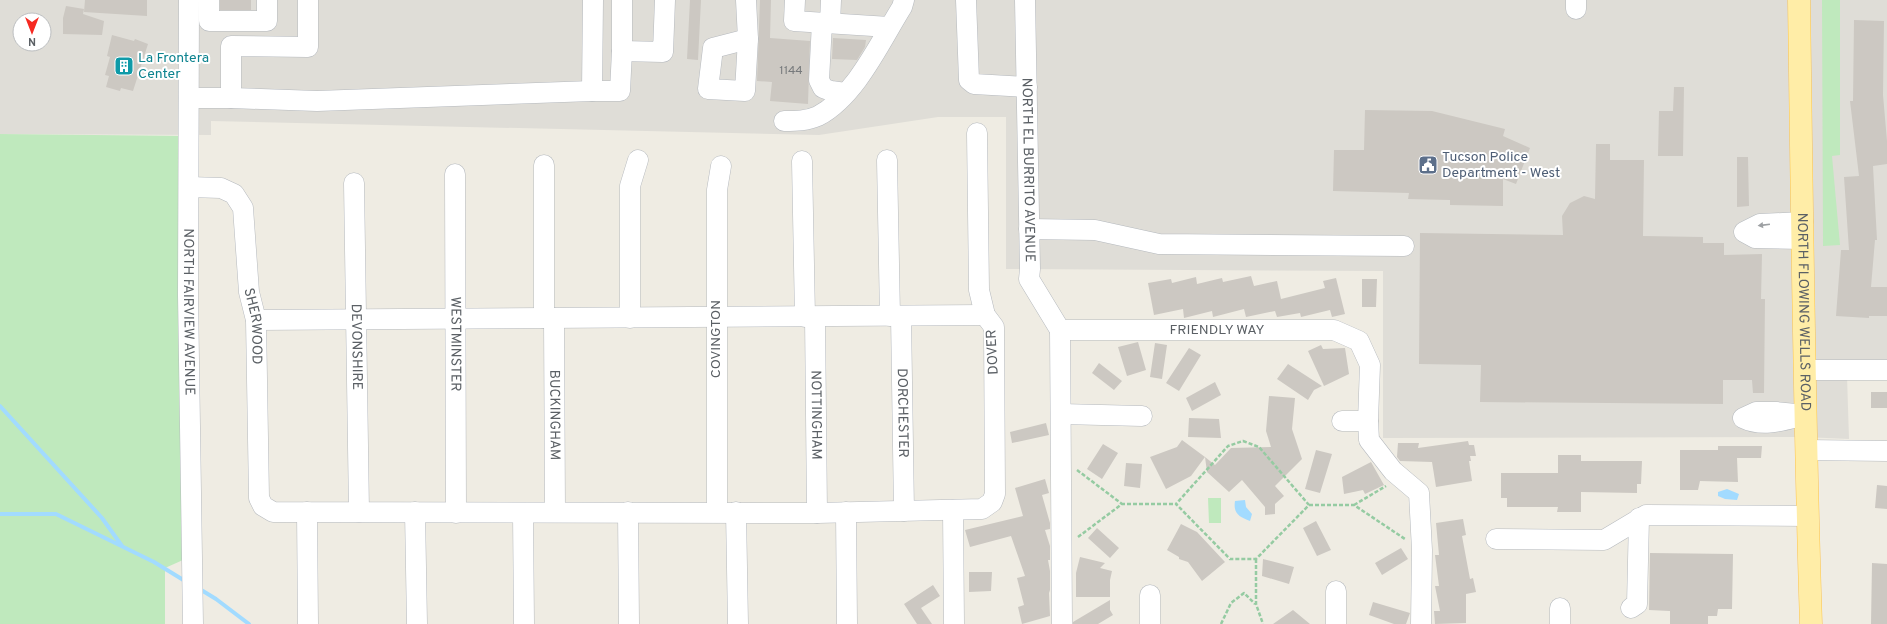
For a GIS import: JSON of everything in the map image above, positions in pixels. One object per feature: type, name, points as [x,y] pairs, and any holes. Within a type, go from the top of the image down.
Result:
[{"type":"main road","name":"NORTH FLOWING WELLS ROAD","points":[[1799,0],[1806,370],[1806,450],[1811,624]]},
{"type":"street","name":"NORTH FAIRVIEW AVENUE","points":[[189,0],[193,624]]},
{"type":"street","points":[[209,0],[209,21],[267,21],[267,0]]},
{"type":"street","points":[[231,98],[231,46],[308,47],[308,0]]},
{"type":"street","points":[[592,91],[593,0]]},
{"type":"street","points":[[189,98],[317,101],[620,91],[622,0]]},
{"type":"street","points":[[622,51],[663,52],[665,0]]},
{"type":"street","points":[[746,0],[748,40]]},
{"type":"street","points":[[795,0],[794,21],[889,27]]},
{"type":"street","points":[[831,0],[826,23],[820,80],[823,88],[831,91],[846,92]]},
{"type":"street","points":[[784,121],[801,121],[817,116],[835,105],[858,79],[902,7],[904,0]]},
{"type":"street","points":[[966,0],[969,80],[974,84],[1027,87]]},
{"type":"street","name":"NORTH EL BURRITO AVENUE","points":[[1025,0],[1029,279],[1060,330]]},
{"type":"street","name":"DOVER","points":[[953,510],[982,510],[992,502],[995,494],[994,327],[985,315],[979,290],[977,133]]},
{"type":"street","points":[[630,318],[630,186],[638,160]]},
{"type":"street","name":"DORCHESTER","points":[[888,160],[904,511]]},
{"type":"street","name":"NOTTINGHAM","points":[[802,161],[810,316],[817,513]]},
{"type":"street","name":"BUCKINGHAM","points":[[544,165],[555,512]]},
{"type":"street","name":"COVINGTON","points":[[721,166],[717,190],[716,317],[726,512],[738,624]]},
{"type":"street","name":"WESTMINSTER","points":[[455,174],[456,513]]},
{"type":"street","name":"DEVONSHIRE","points":[[354,183],[359,512]]},
{"type":"street","name":"SHERWOOD","points":[[189,186],[221,188],[234,194],[243,208],[249,292],[256,320],[259,498],[263,506],[273,512],[307,512]]},
{"type":"street","points":[[1029,229],[1095,230],[1159,244],[1404,246]]},
{"type":"street","points":[[256,320],[985,315]]},
{"type":"street","points":[[1060,330],[1062,624]]},
{"type":"street","name":"FRIENDLY WAY","points":[[1060,330],[1334,330],[1359,341],[1370,365],[1368,421],[1369,440],[1393,471],[1420,493],[1422,550],[1421,624]]},
{"type":"street","points":[[1806,370],[1887,370]]},
{"type":"street","points":[[1061,414],[1142,416]]},
{"type":"street","points":[[1342,421],[1368,421]]},
{"type":"street","points":[[1806,450],[1887,451]]},
{"type":"street","points":[[308,624],[307,512],[817,513],[953,510],[954,624]]},
{"type":"street","points":[[415,512],[417,624]]},
{"type":"street","points":[[628,512],[629,624]]},
{"type":"street","points":[[846,512],[847,624]]},
{"type":"street","points":[[522,513],[524,624]]},
{"type":"street","points":[[1496,538],[1604,540],[1646,515],[1808,516]]},
{"type":"street","points":[[1631,608],[1637,604],[1639,518]]},
{"type":"street","points":[[1336,591],[1336,624]]},
{"type":"street","points":[[1150,595],[1150,624]]},
{"type":"path","points":[[1176,504],[1228,446],[1242,441],[1259,447],[1309,505]]},
{"type":"path","points":[[1061,458],[1122,504],[1176,504],[1230,558],[1256,559]]},
{"type":"path","points":[[1263,624],[1256,604],[1256,559],[1309,505],[1354,505],[1401,476]]},
{"type":"path","points":[[1061,550],[1122,504]]},
{"type":"path","points":[[1354,505],[1422,550]]},
{"type":"path","points":[[1221,624],[1231,603],[1244,593],[1256,604]]},
{"type":"shaded area","points":[[0,0],[1887,0],[1887,376],[1847,376],[1849,439],[1804,437],[1383,438],[1383,271],[1006,269],[1006,117],[938,117],[819,135],[211,121],[211,135],[0,134]]},
{"type":"green space","points":[[1822,0],[1840,0],[1840,155],[1832,156],[1840,245],[1823,246]]},
{"type":"green space","points":[[0,134],[189,136],[192,556],[165,568],[165,624],[0,624]]},
{"type":"green space","points":[[1208,498],[1221,498],[1221,523],[1209,523]]},
{"type":"water","points":[[1727,489],[1739,494],[1737,500],[1725,499],[1718,496],[1718,492]]},
{"type":"water","points":[[1245,500],[1246,507],[1252,514],[1250,521],[1240,516],[1235,509],[1235,501]]},
{"type":"building","points":[[85,0],[147,0],[147,16],[84,12]]},
{"type":"building","points":[[220,0],[251,0],[251,10],[220,10]]},
{"type":"building","points":[[690,0],[701,0],[698,60],[687,59]]},
{"type":"building","points":[[760,0],[771,0],[770,38],[810,41],[808,104],[770,101],[772,82],[757,81]]},
{"type":"building","name":"La Frontera Center","points":[[66,6],[84,9],[83,14],[104,21],[102,35],[63,34],[63,18]]},
{"type":"building","points":[[1854,20],[1884,21],[1883,95],[1887,141],[1887,164],[1873,166],[1877,240],[1875,240],[1871,287],[1887,287],[1887,316],[1869,316],[1869,318],[1836,316],[1841,250],[1849,250],[1844,177],[1859,176],[1850,101],[1853,101]]},
{"type":"building","name":"La Frontera Center","points":[[112,35],[134,41],[135,39],[148,44],[133,91],[121,88],[120,91],[106,87],[109,76],[105,75],[110,57],[107,56]]},
{"type":"building","points":[[833,38],[866,40],[865,47],[857,60],[832,59]]},
{"type":"building","points":[[1674,87],[1684,87],[1683,156],[1658,156],[1659,111],[1673,111]]},
{"type":"building","name":"Tucson Police Department - West","points":[[1365,110],[1432,111],[1505,129],[1503,136],[1530,148],[1516,184],[1503,179],[1503,206],[1450,205],[1450,200],[1408,199],[1409,193],[1333,191],[1334,150],[1364,150]]},
{"type":"building","points":[[1596,144],[1610,144],[1610,160],[1644,160],[1643,236],[1703,237],[1703,243],[1724,243],[1724,255],[1762,254],[1761,299],[1765,299],[1764,393],[1753,393],[1752,380],[1723,380],[1723,404],[1480,402],[1481,365],[1419,364],[1420,233],[1563,235],[1562,216],[1570,203],[1584,196],[1595,199]]},
{"type":"building","points":[[1737,157],[1748,157],[1749,206],[1737,207]]},
{"type":"building","points":[[1251,276],[1254,286],[1277,281],[1281,299],[1325,288],[1323,281],[1336,278],[1345,314],[1332,317],[1330,310],[1301,317],[1300,313],[1277,317],[1275,311],[1246,317],[1244,309],[1213,317],[1212,311],[1184,318],[1183,309],[1154,315],[1148,283],[1171,279],[1172,283],[1196,277],[1197,284],[1222,278],[1223,282]]},
{"type":"building","points":[[1362,279],[1377,279],[1376,307],[1362,307]]},
{"type":"building","points":[[1138,342],[1146,370],[1127,376],[1118,347]]},
{"type":"building","points":[[1155,343],[1167,345],[1162,379],[1150,377]]},
{"type":"building","points":[[1321,345],[1323,349],[1345,348],[1349,374],[1324,386],[1308,351]]},
{"type":"building","points":[[1189,348],[1201,355],[1179,391],[1166,383]]},
{"type":"building","points":[[1099,363],[1122,381],[1114,390],[1092,373]]},
{"type":"building","points":[[1288,364],[1322,386],[1314,390],[1308,400],[1277,379]]},
{"type":"building","points":[[1215,382],[1221,395],[1192,411],[1186,398]]},
{"type":"building","points":[[1871,392],[1887,392],[1887,408],[1871,408]]},
{"type":"building","points":[[1269,396],[1295,398],[1292,429],[1302,459],[1275,486],[1284,496],[1275,504],[1275,514],[1265,515],[1265,507],[1242,480],[1229,492],[1207,472],[1205,457],[1215,465],[1231,448],[1271,447],[1266,431]]},
{"type":"building","points":[[1189,418],[1219,419],[1221,438],[1188,437]]},
{"type":"building","points":[[1046,423],[1049,435],[1012,443],[1010,432]]},
{"type":"building","points":[[1182,440],[1205,457],[1191,476],[1166,489],[1150,457],[1177,447]]},
{"type":"building","points":[[1468,441],[1469,445],[1474,445],[1476,456],[1470,456],[1471,461],[1469,461],[1472,481],[1436,487],[1432,462],[1400,461],[1397,457],[1398,443],[1419,443],[1418,448]]},
{"type":"building","points":[[1103,444],[1118,453],[1102,479],[1087,469]]},
{"type":"building","points":[[1718,446],[1762,446],[1761,458],[1737,458],[1738,482],[1700,481],[1698,490],[1680,490],[1680,450],[1718,450]]},
{"type":"building","points":[[1316,450],[1332,454],[1320,493],[1305,489]]},
{"type":"building","points":[[1558,455],[1581,455],[1581,461],[1642,461],[1641,484],[1637,484],[1637,493],[1581,492],[1581,512],[1557,512],[1558,507],[1507,507],[1507,498],[1501,498],[1501,473],[1558,473]]},
{"type":"building","points":[[1371,462],[1384,485],[1365,494],[1363,490],[1344,494],[1342,477]]},
{"type":"building","points":[[1126,463],[1142,464],[1140,488],[1124,486]]},
{"type":"building","points":[[1045,479],[1049,493],[1042,495],[1050,523],[1050,529],[1045,530],[1050,546],[1050,560],[1048,560],[1050,571],[1050,616],[1022,624],[1018,607],[1024,605],[1017,578],[1025,576],[1011,536],[970,547],[965,530],[1023,516],[1015,488]]},
{"type":"building","points":[[1877,485],[1887,486],[1887,509],[1875,508]]},
{"type":"building","points":[[1463,519],[1466,535],[1462,536],[1470,579],[1473,578],[1476,592],[1466,594],[1466,623],[1435,624],[1434,611],[1440,611],[1435,586],[1439,586],[1435,555],[1439,555],[1436,523]]},
{"type":"building","points":[[1316,521],[1331,550],[1317,556],[1303,528]]},
{"type":"building","points":[[1181,524],[1197,532],[1225,562],[1202,581],[1188,562],[1179,559],[1179,557],[1167,550]]},
{"type":"building","points":[[1097,528],[1119,548],[1110,558],[1088,538]]},
{"type":"building","points":[[1401,548],[1408,559],[1382,575],[1375,563]]},
{"type":"building","points":[[1650,553],[1733,554],[1732,609],[1718,609],[1717,616],[1708,616],[1708,624],[1670,624],[1670,611],[1649,610]]},
{"type":"building","points":[[1080,557],[1105,563],[1100,568],[1112,571],[1110,580],[1110,597],[1076,597],[1076,573]]},
{"type":"building","points":[[1263,559],[1294,567],[1289,584],[1262,576]]},
{"type":"building","points":[[1872,563],[1887,564],[1887,624],[1871,624]]},
{"type":"building","points":[[969,572],[992,572],[991,591],[969,592]]},
{"type":"building","points":[[933,585],[940,596],[921,608],[932,624],[917,624],[904,604]]},
{"type":"building","points":[[1110,600],[1110,610],[1113,615],[1098,624],[1073,624],[1073,622]]},
{"type":"building","points":[[1373,602],[1410,613],[1406,624],[1394,624],[1369,615]]},
{"type":"building","points":[[1293,610],[1310,624],[1273,624]]},
{"type":"waterway","points":[[0,406],[102,518],[122,546]]},
{"type":"waterway","points":[[0,514],[56,514],[154,562],[185,581]]},
{"type":"waterway","points":[[198,588],[216,599],[249,624]]},
{"type":"place","name":"La Frontera Center","points":[[124,66]]},
{"type":"place","name":"Tucson Police Department - West","points":[[1428,165]]}]
